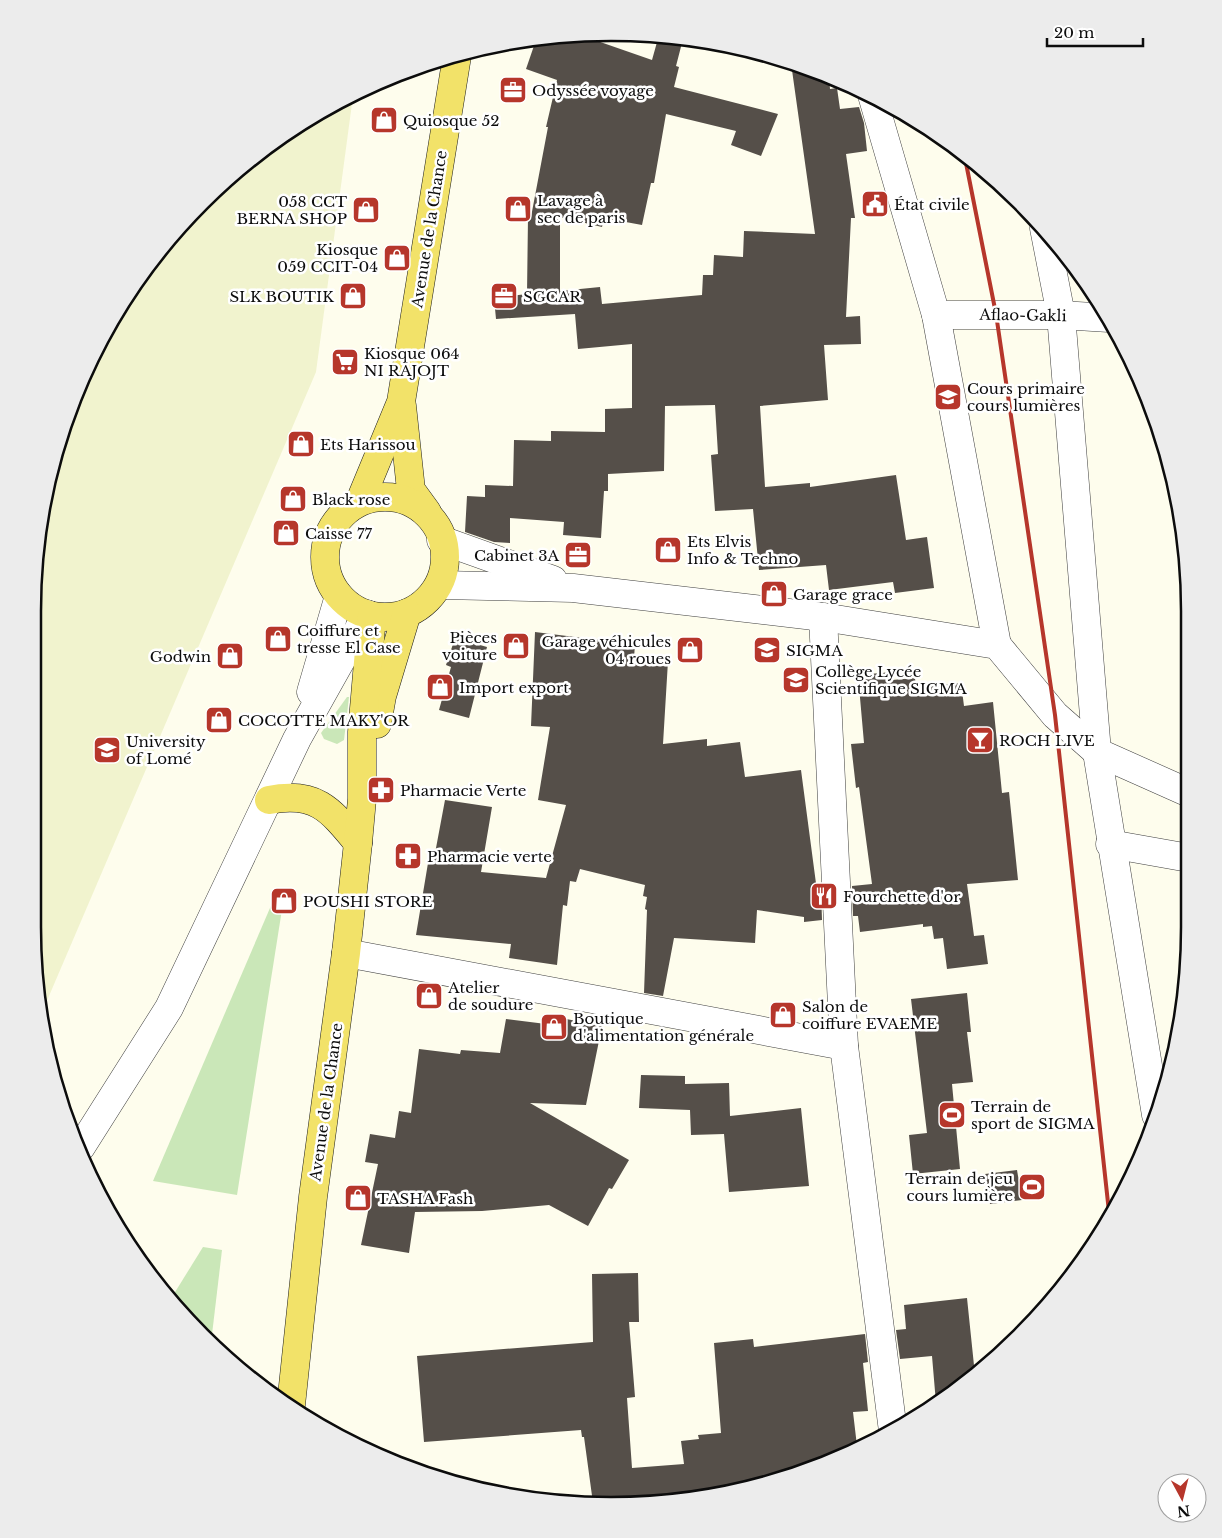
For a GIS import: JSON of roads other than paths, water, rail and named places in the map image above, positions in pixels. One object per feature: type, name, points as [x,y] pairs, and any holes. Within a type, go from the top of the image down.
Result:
[{"type":"main road","name":"Avenue de la Chance","points":[[360,501],[401,402],[456,63]]},
{"type":"main road","name":"Avenue de la Chance","points":[[401,402],[411,490],[428,513]]},
{"type":"main road","points":[[374,497],[403,499],[428,513],[442,540],[446,563],[440,585],[429,598],[407,613],[390,617],[369,615],[351,607],[338,596],[325,571],[325,543],[338,518],[360,501],[374,497]]},
{"type":"main road","name":"Avenue de la Chance","points":[[362,799],[369,772],[382,696],[407,613]]},
{"type":"main road","name":"Avenue de la Chance","points":[[292,1399],[313,1196],[346,953],[358,842],[362,799],[362,732],[369,615]]},
{"type":"main road","points":[[269,800],[286,797],[314,801],[333,812],[358,842]]},
{"type":"street","points":[[875,107],[936,315],[997,645],[1055,716],[1097,752],[1181,789]]},
{"type":"street","points":[[1047,245],[1061,315],[1097,752],[1110,844],[1154,1101]]},
{"type":"street","name":"Aflao-Gakli","points":[[936,315],[1061,315],[1099,317]]},
{"type":"street","points":[[442,540],[573,588]]},
{"type":"street","points":[[440,585],[573,588],[824,617],[997,645]]},
{"type":"street","points":[[297,739],[338,596]]},
{"type":"street","points":[[84,1143],[170,1008],[297,739],[369,615]]},
{"type":"street","points":[[824,617],[844,1046],[892,1422]]},
{"type":"street","points":[[1110,844],[1181,857]]},
{"type":"street","points":[[346,953],[844,1046]]},
{"type":"railway","points":[[967,166],[996,314],[1055,715],[1108,1204]]},
{"type":"place","name":"Odyssée voyage","points":[[513,90]]},
{"type":"place","name":"Quiosque 52","points":[[384,120]]},
{"type":"place","name":"État civile","points":[[875,204]]},
{"type":"place","name":"Lavage à sec de paris","points":[[518,209]]},
{"type":"place","name":"058 CCT BERNA SHOP","points":[[366,210]]},
{"type":"place","name":"Kiosque 059 CCIT-04","points":[[397,258]]},
{"type":"place","name":"SLK BOUTIK","points":[[353,296]]},
{"type":"place","name":"SGCAR","points":[[504,296]]},
{"type":"place","name":"Kiosque 064 NI RAJOJT","points":[[345,362]]},
{"type":"place","name":"Cours primaire cours lumières","points":[[948,397]]},
{"type":"place","name":"Ets Harissou","points":[[301,444]]},
{"type":"place","name":"Black rose","points":[[293,499]]},
{"type":"place","name":"Caisse 77","points":[[286,533]]},
{"type":"place","name":"Ets Elvis Info & Techno","points":[[668,550]]},
{"type":"place","name":"Cabinet 3A","points":[[578,555]]},
{"type":"place","name":"Garage grace","points":[[774,594]]},
{"type":"place","name":"Coiffure et tresse El Case","points":[[278,639]]},
{"type":"place","name":"Pièces voiture","points":[[516,646]]},
{"type":"place","name":"Garage véhicules 04 roues","points":[[690,650]]},
{"type":"place","name":"SIGMA","points":[[767,650]]},
{"type":"place","name":"Godwin","points":[[230,656]]},
{"type":"place","name":"Collège Lycée Scientifique SIGMA","points":[[796,680]]},
{"type":"place","name":"Import export","points":[[440,687]]},
{"type":"place","name":"COCOTTE MAKY'OR","points":[[219,720]]},
{"type":"place","name":"ROCH LIVE","points":[[980,740]]},
{"type":"place","name":"University of Lomé","points":[[107,750]]},
{"type":"place","name":"Pharmacie Verte","points":[[381,790]]},
{"type":"place","name":"Pharmacie verte","points":[[408,856]]},
{"type":"place","name":"Fourchette d'or","points":[[824,896]]},
{"type":"place","name":"POUSHI STORE","points":[[284,901]]},
{"type":"place","name":"Atelier de soudure","points":[[429,996]]},
{"type":"place","name":"Salon de coiffure EVAEME","points":[[783,1015]]},
{"type":"place","name":"Boutique d'alimentation générale","points":[[554,1027]]},
{"type":"place","name":"Terrain de sport de SIGMA","points":[[952,1115]]},
{"type":"place","name":"Terrain de jeu cours lumière","points":[[1032,1187]]},
{"type":"place","name":"TASHA Fash","points":[[358,1198]]}]
